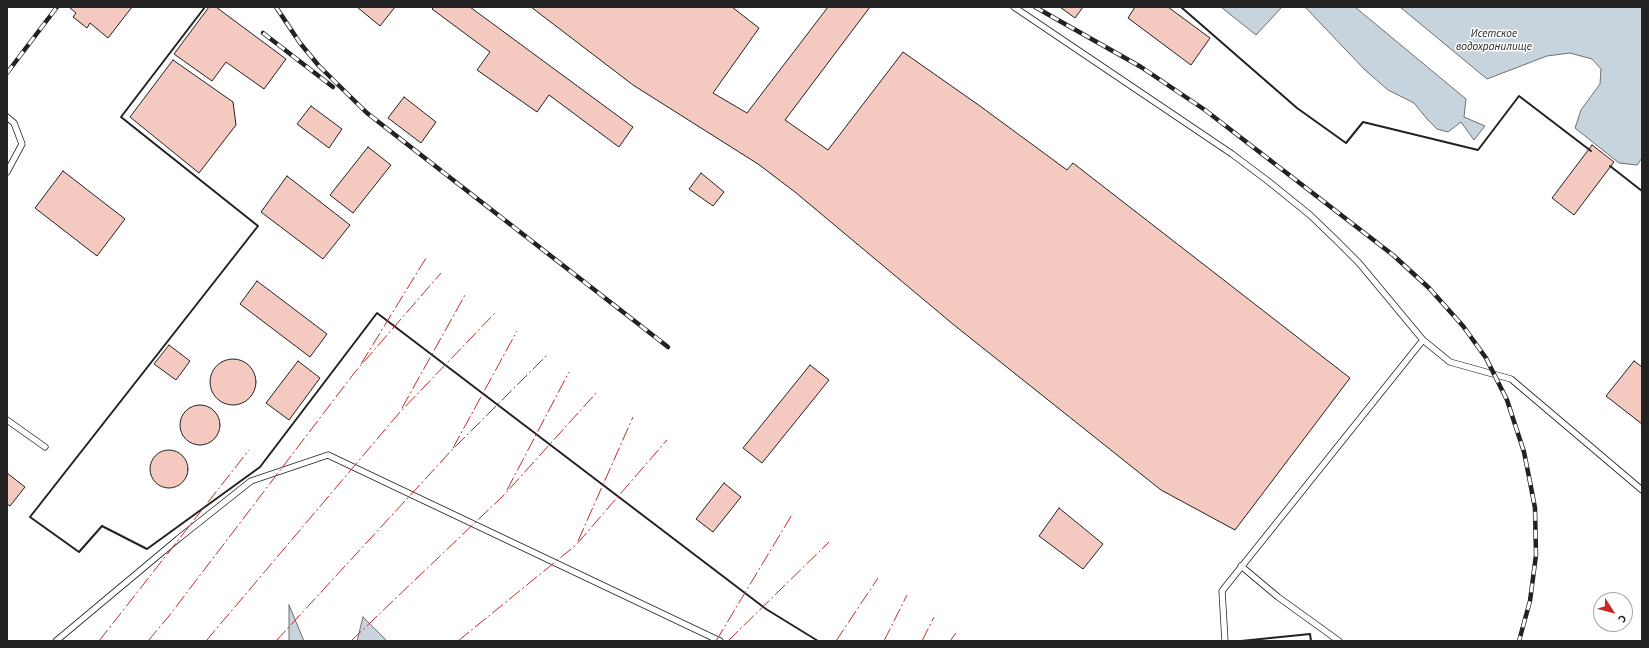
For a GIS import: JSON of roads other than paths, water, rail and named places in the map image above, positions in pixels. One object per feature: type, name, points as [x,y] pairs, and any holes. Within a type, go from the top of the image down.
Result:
[{"type":"lane","points":[[1014,7],[1232,154],[1268,181],[1310,215],[1346,249],[1423,340],[1450,362],[1511,379],[1642,490]]},
{"type":"lane","points":[[7,117],[14,123],[22,144],[7,172]]},
{"type":"lane","points":[[1225,641],[1222,590],[1423,340]]},
{"type":"lane","points":[[7,420],[45,447]]},
{"type":"lane","points":[[56,641],[251,480],[328,455],[720,641]]},
{"type":"lane","points":[[1241,566],[1278,597],[1339,641]]},
{"type":"water","points":[[1221,7],[1282,7],[1256,35]]},
{"type":"water","name":"Исетское водохранилище","points":[[1305,7],[1355,7],[1466,99],[1464,117],[1485,126],[1474,140],[1461,122],[1448,132],[1437,129],[1414,103],[1388,90],[1365,70]]},
{"type":"water","name":"Исетское водохранилище","points":[[1400,7],[1642,7],[1642,158],[1637,165],[1619,163],[1575,128],[1581,110],[1600,84],[1601,69],[1592,59],[1570,53],[1547,56],[1487,79]]},
{"type":"water","points":[[289,605],[304,641],[289,641]]},
{"type":"water","points":[[363,617],[387,641],[357,641]]},
{"type":"railway","points":[[7,73],[57,7]]},
{"type":"railway","points":[[276,7],[300,43],[319,66],[367,113],[668,347]]},
{"type":"railway","points":[[1035,7],[1141,67],[1205,110],[1393,255],[1429,288],[1463,326],[1486,358],[1507,400],[1524,452],[1535,508],[1536,555],[1530,601],[1519,641]]},
{"type":"railway","points":[[263,33],[333,87]]}]
